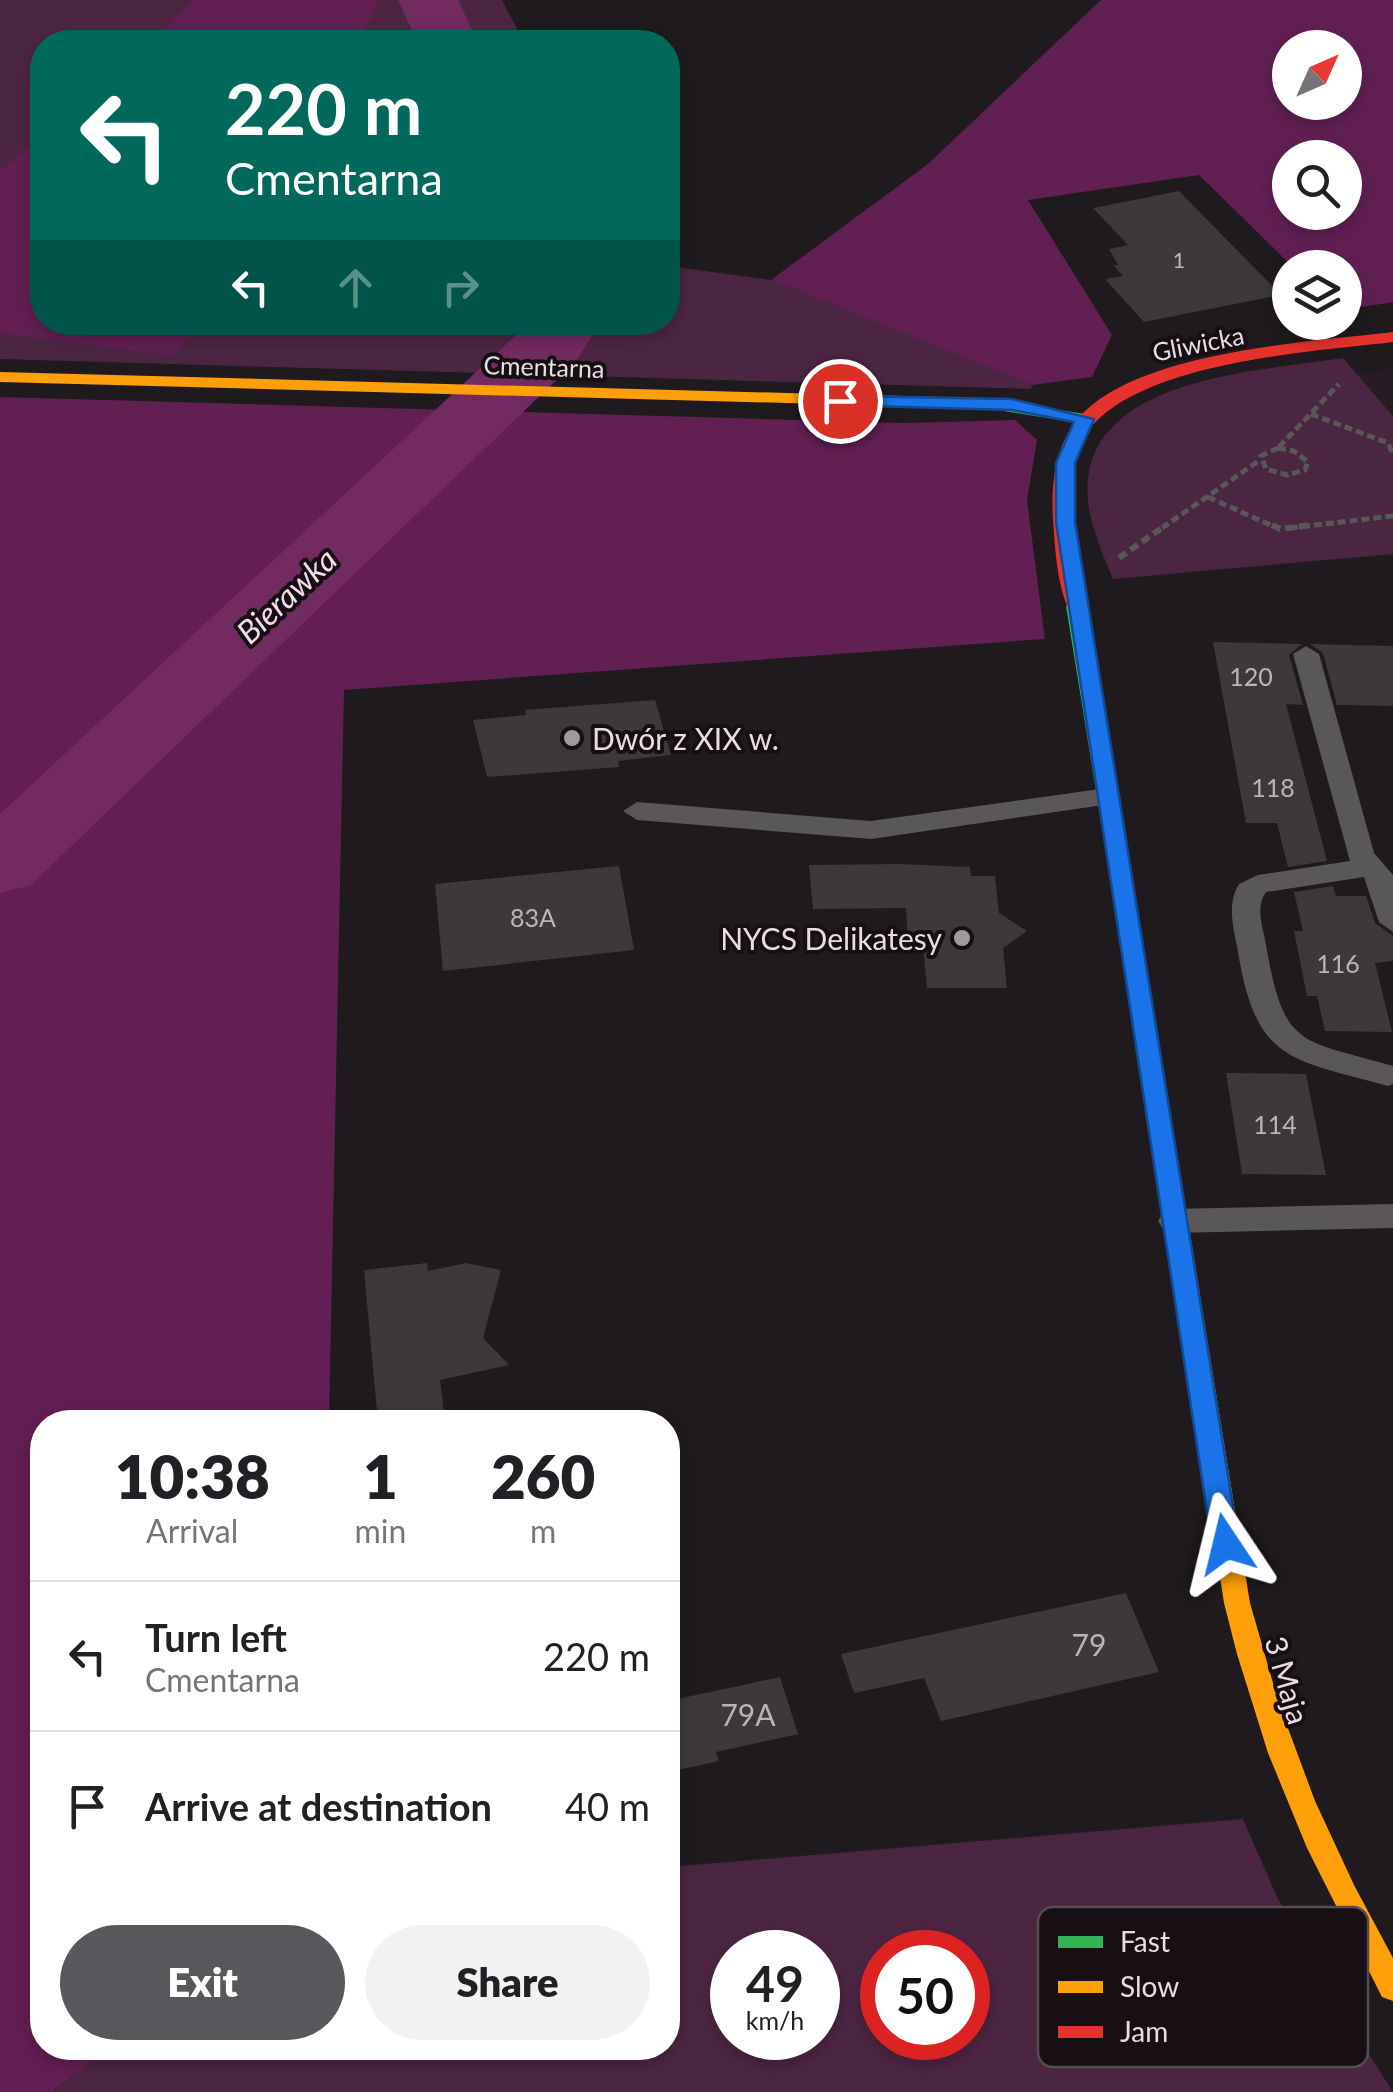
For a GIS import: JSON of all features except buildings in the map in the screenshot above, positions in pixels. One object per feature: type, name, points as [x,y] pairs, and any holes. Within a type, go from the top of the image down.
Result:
[{"type":"main road","name":"Gliwicka","points":[[1085,419],[1114,394],[1153,379],[1393,337]]},
{"type":"main road","name":"Cmentarna","points":[[0,377],[1012,404],[1085,419]]},
{"type":"main road","name":"3 Maja","points":[[1085,419],[1066,463],[1066,522],[1215,1484],[1254,1678],[1312,1839],[1346,1907]]},
{"type":"main road","name":"3 Maja","points":[[1368,1946],[1393,1987]]},
{"type":"lane","points":[[1306,654],[1361,856],[1380,878],[1393,922]]},
{"type":"lane","points":[[637,811],[871,830],[1107,796]]},
{"type":"lane","points":[[1370,867],[1258,884],[1249,891],[1245,908],[1270,1021],[1287,1038],[1312,1052],[1391,1079]]},
{"type":"lane","points":[[1174,1221],[1393,1216]]},
{"type":"path","points":[[1278,448],[1342,381]]},
{"type":"path","points":[[1310,414],[1388,443],[1393,454]]},
{"type":"path","points":[[1117,560],[1260,460],[1264,452],[1278,448],[1301,454],[1308,462],[1305,470],[1279,474],[1260,460]]},
{"type":"path","points":[[1208,496],[1280,530],[1393,516]]},
{"type":"shaded area","points":[[0,0],[502,0],[518,30],[30,30],[30,335],[680,335],[680,268],[771,280],[1032,385],[1031,389],[0,359]]},
{"type":"shaded area","points":[[194,0],[378,0],[365,30],[163,30]]},
{"type":"shaded area","points":[[1101,0],[1393,0],[1393,302],[1362,307],[1362,250],[1276,250],[1199,175],[1028,200],[1112,335],[1092,377],[1032,385],[771,280],[928,164]]},
{"type":"shaded area","points":[[30,145],[30,335],[188,335],[173,356],[0,333],[0,171]]},
{"type":"shaded area","points":[[1343,358],[1393,416],[1393,554],[1113,579],[1090,514],[1090,469],[1106,434],[1135,409],[1173,390],[1262,369]]},
{"type":"shaded area","points":[[1393,368],[1393,416],[1357,374]]},
{"type":"shaded area","points":[[0,397],[905,423],[1015,420],[1037,440],[1027,500],[1045,639],[344,690],[329,1410],[30,1410],[30,2060],[95,2060],[51,2092],[0,2092]]},
{"type":"shaded area","points":[[1243,1819],[1282,1907],[1038,1907],[1038,2067],[1368,2067],[1368,2053],[1393,2092],[51,2092],[95,2060],[680,2060],[680,1866]]},
{"type":"waterway","name":"Bierawka","points":[[428,0],[442,30]]},
{"type":"waterway","name":"Bierawka","points":[[0,864],[551,346],[558,335]]},
{"type":"traffic: fast","points":[[823,399],[985,403],[1085,419]]},
{"type":"traffic: fast","points":[[1076,606],[1149,1049]]},
{"type":"traffic: slow","points":[[0,377],[823,399]]},
{"type":"traffic: slow","points":[[1149,1049],[1237,1603],[1282,1753],[1349,1907]]},
{"type":"traffic: slow","points":[[1368,1943],[1393,1987]]},
{"type":"traffic: jam","points":[[1076,606],[1063,526],[1062,485],[1070,446],[1090,417],[1123,393],[1213,363],[1393,337]]},
{"type":"place","name":"Dwór z XIX w.","points":[[572,738]]},
{"type":"place","name":"NYCS Delikatesy","points":[[962,938]]},
{"type":"route","points":[[840,401],[1012,404],[1085,419],[1066,463],[1066,522],[1226,1544]]}]
